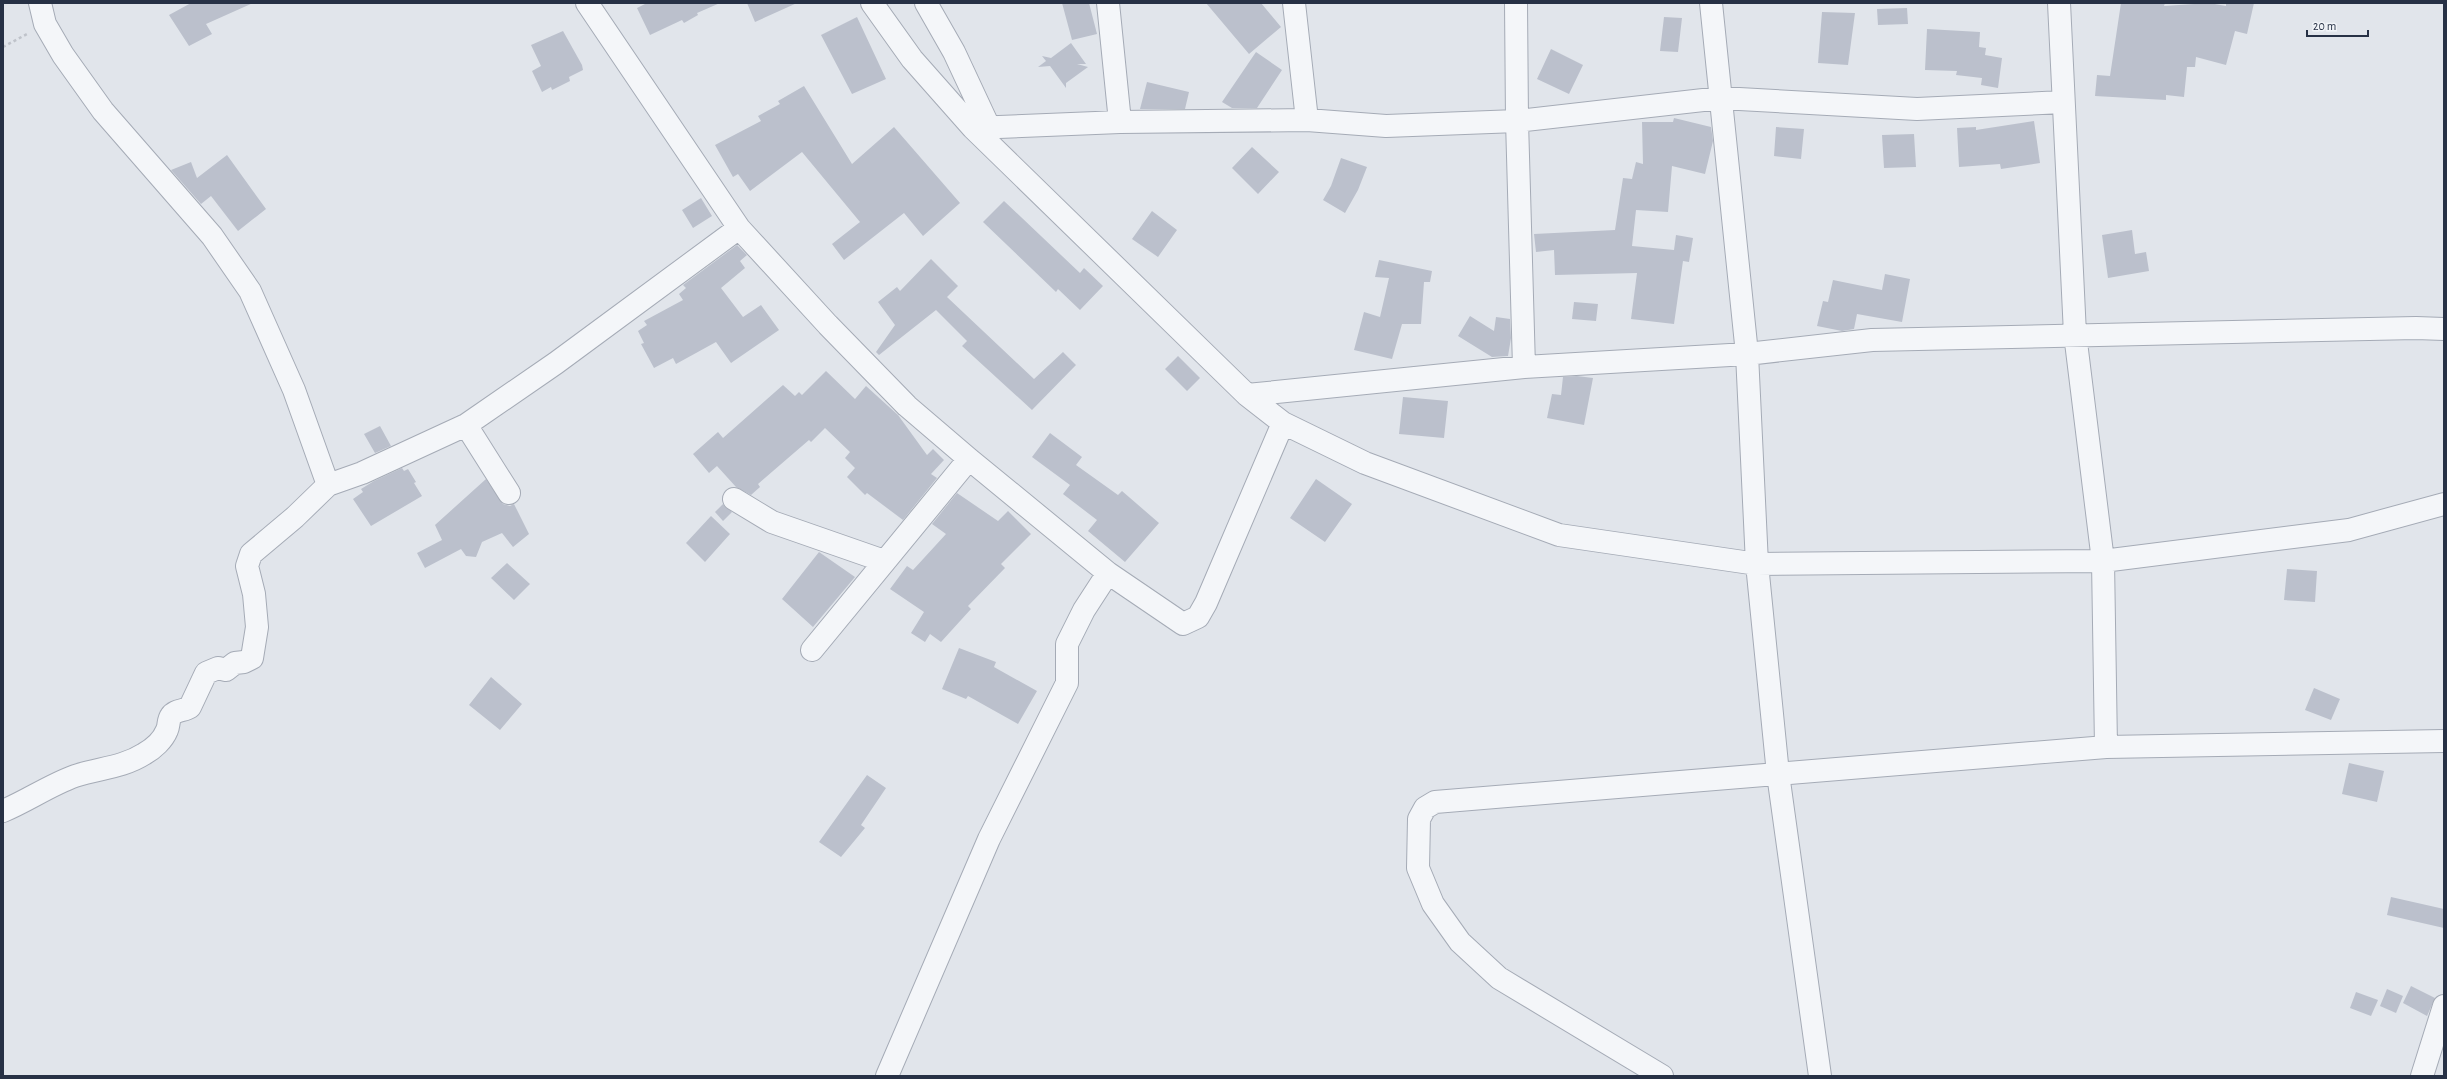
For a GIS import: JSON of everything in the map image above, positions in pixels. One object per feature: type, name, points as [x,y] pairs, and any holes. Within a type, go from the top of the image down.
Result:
[{"type":"street","points":[[40,3],[45,24],[63,55],[103,111],[212,236],[250,291],[294,390],[328,485]]},
{"type":"street","points":[[587,3],[739,228],[828,325],[907,406],[969,459],[1108,573],[1183,624],[1198,617],[1283,423]]},
{"type":"street","points":[[872,3],[912,59],[1246,395],[1283,423],[1365,463],[1559,535],[1757,564],[2103,561],[2192,552],[2348,530],[2444,504]]},
{"type":"street","points":[[926,3],[954,52],[981,128]]},
{"type":"street","points":[[1108,3],[1120,122]]},
{"type":"street","points":[[1294,3],[1307,120]]},
{"type":"street","points":[[1516,3],[1517,121],[1524,367]]},
{"type":"street","points":[[1711,3],[1747,354],[1757,564],[1778,774],[1820,1076]]},
{"type":"street","points":[[2059,3],[2075,334],[2103,561],[2106,747]]},
{"type":"street","points":[[981,128],[1120,122],[1307,120],[1386,126],[1517,121],[1721,98],[1918,109],[2063,102]]},
{"type":"street","points":[[3,811],[74,776],[101,768],[119,767],[144,754],[163,736],[171,716],[176,712],[190,707],[206,673],[218,668],[226,670],[235,662],[244,662],[252,658],[257,628],[254,594],[247,566],[251,554],[295,517],[328,485],[362,473],[466,425],[562,358],[739,228]]},
{"type":"street","points":[[1246,395],[1524,367],[1747,354],[1872,340],[2075,334],[2416,328],[2444,329]]},
{"type":"street","points":[[466,425],[509,493]]},
{"type":"street","points":[[812,650],[969,459]]},
{"type":"street","points":[[734,499],[772,522],[884,561]]},
{"type":"street","points":[[887,1076],[988,840],[1067,683],[1067,644],[1084,610],[1108,573]]},
{"type":"street","points":[[1662,1076],[1500,978],[1460,942],[1433,904],[1418,868],[1419,819],[1426,808],[1435,802],[2106,747],[2444,742]]},
{"type":"street","points":[[2422,1076],[2444,1006]]},
{"type":"path","points":[[3,47],[45,24]]},
{"type":"building","points":[[191,3],[253,3],[206,24],[212,34],[189,46],[169,15]]},
{"type":"building","points":[[647,3],[720,3],[697,13],[698,15],[684,23],[682,20],[650,35],[637,8]]},
{"type":"building","points":[[747,3],[797,3],[755,22]]},
{"type":"building","points":[[1062,3],[1089,3],[1097,34],[1072,40]]},
{"type":"building","points":[[1206,3],[1261,3],[1281,27],[1249,54]]},
{"type":"building","points":[[2121,3],[2165,3],[2164,6],[2209,3],[2226,6],[2226,3],[2254,3],[2247,34],[2235,31],[2226,65],[2196,57],[2195,67],[2187,67],[2184,97],[2166,95],[2166,100],[2095,96],[2097,75],[2110,76]]},
{"type":"building","points":[[1907,8],[1908,24],[1878,25],[1877,9]]},
{"type":"building","points":[[1822,12],[1855,13],[1848,65],[1818,63]]},
{"type":"building","points":[[857,17],[886,79],[852,94],[821,35]]},
{"type":"building","points":[[1664,17],[1682,18],[1678,52],[1660,51]]},
{"type":"building","points":[[1927,29],[1980,32],[1979,47],[1986,48],[1985,55],[2002,58],[1998,88],[1981,85],[1982,78],[1956,75],[1957,71],[1925,70]]},
{"type":"building","points":[[563,31],[582,65],[583,70],[569,77],[570,81],[552,90],[551,87],[542,92],[532,71],[541,66],[531,45]]},
{"type":"building","points":[[1071,43],[1086,64],[1077,64],[1088,67],[1066,83],[1066,88],[1050,66],[1038,67],[1046,61],[1042,56],[1051,58]]},
{"type":"building","points":[[1551,49],[1583,65],[1569,94],[1537,79]]},
{"type":"building","points":[[1256,52],[1282,70],[1257,108],[1232,108],[1222,102]]},
{"type":"building","points":[[1147,82],[1189,92],[1185,109],[1140,109]]},
{"type":"building","points":[[804,86],[852,164],[894,127],[960,203],[923,236],[904,213],[844,260],[832,244],[860,222],[802,152],[750,191],[738,174],[733,177],[715,145],[761,121],[758,116],[780,104],[778,101]]},
{"type":"building","points":[[1674,118],[1711,127],[1713,141],[1705,174],[1672,166],[1668,212],[1636,210],[1632,246],[1674,250],[1676,235],[1693,238],[1689,262],[1683,261],[1674,324],[1631,319],[1637,273],[1555,275],[1554,250],[1536,252],[1534,234],[1615,230],[1623,178],[1632,179],[1636,162],[1643,164],[1642,122],[1673,122]]},
{"type":"building","points":[[2034,121],[2040,163],[2001,169],[2000,164],[1959,167],[1957,128],[1976,127],[1976,130]]},
{"type":"building","points":[[1776,127],[1804,129],[1801,159],[1774,156]]},
{"type":"building","points":[[1914,134],[1916,167],[1884,168],[1882,135]]},
{"type":"building","points":[[1252,147],[1279,172],[1258,194],[1232,168]]},
{"type":"building","points":[[227,155],[266,209],[238,231],[211,196],[201,204],[171,170],[191,162],[197,178]]},
{"type":"building","points":[[1341,158],[1367,167],[1358,190],[1345,213],[1323,200],[1331,186]]},
{"type":"building","points":[[701,198],[712,216],[693,228],[682,210]]},
{"type":"building","points":[[1004,201],[1080,273],[1084,268],[1103,286],[1080,310],[1058,289],[1056,292],[983,222]]},
{"type":"building","points":[[1152,211],[1177,230],[1158,257],[1132,239]]},
{"type":"building","points":[[2132,230],[2135,254],[2146,252],[2149,271],[2108,278],[2102,235]]},
{"type":"building","points":[[737,245],[747,255],[740,261],[745,268],[721,288],[743,317],[761,305],[779,330],[731,363],[716,342],[676,364],[673,358],[654,368],[641,344],[644,343],[638,331],[647,325],[644,321],[683,300],[679,294],[686,288],[683,285]]},
{"type":"building","points":[[931,259],[958,286],[947,297],[1034,379],[1063,352],[1076,365],[1032,410],[962,346],[967,341],[936,310],[879,355],[876,352],[895,325],[878,302],[897,287],[900,291]]},
{"type":"building","points":[[1379,260],[1432,271],[1430,282],[1424,282],[1421,324],[1402,324],[1392,359],[1354,350],[1364,312],[1380,317],[1389,278],[1375,277]]},
{"type":"building","points":[[1885,274],[1910,279],[1902,322],[1857,314],[1854,329],[1842,331],[1817,326],[1823,301],[1828,302],[1833,280],[1882,290]]},
{"type":"building","points":[[1574,302],[1598,304],[1596,321],[1572,319]]},
{"type":"building","points":[[1470,316],[1494,331],[1496,317],[1510,319],[1511,338],[1508,356],[1492,357],[1458,336]]},
{"type":"building","points":[[1178,356],[1200,378],[1187,391],[1165,369]]},
{"type":"building","points":[[826,371],[855,399],[866,386],[898,415],[927,455],[933,449],[944,460],[931,474],[937,478],[903,520],[867,493],[865,495],[847,477],[855,468],[845,458],[850,452],[825,428],[811,442],[809,440],[758,484],[760,487],[751,495],[736,487],[717,466],[709,473],[693,454],[718,432],[723,438],[783,385],[795,396],[799,392],[802,395]]},
{"type":"building","points":[[1577,376],[1593,378],[1584,425],[1547,418],[1552,394],[1561,395],[1563,377]]},
{"type":"building","points":[[1403,397],[1448,401],[1444,438],[1399,434]]},
{"type":"building","points":[[380,426],[391,446],[375,453],[364,434]]},
{"type":"building","points":[[1050,433],[1082,457],[1076,465],[1118,495],[1122,491],[1159,523],[1125,562],[1088,531],[1097,520],[1063,494],[1070,485],[1032,457]]},
{"type":"building","points":[[402,468],[404,471],[408,469],[422,496],[371,526],[353,499],[363,492],[361,489]]},
{"type":"building","points":[[486,479],[503,504],[510,506],[514,504],[529,534],[513,547],[502,533],[482,542],[476,557],[466,556],[461,549],[425,568],[417,553],[442,540],[435,525]]},
{"type":"building","points":[[1316,479],[1352,504],[1325,542],[1290,518]]},
{"type":"building","points":[[957,493],[998,521],[1008,511],[1031,534],[1001,564],[1005,568],[968,606],[971,609],[941,642],[930,634],[925,642],[911,633],[924,612],[890,589],[907,566],[913,570],[946,534],[932,524]]},
{"type":"building","points":[[723,504],[732,512],[723,521],[715,512]]},
{"type":"building","points":[[711,516],[730,534],[705,562],[686,543]]},
{"type":"building","points":[[819,552],[855,577],[813,627],[782,599]]},
{"type":"building","points":[[507,563],[530,584],[514,600],[491,578]]},
{"type":"building","points":[[2287,569],[2317,571],[2315,602],[2284,600]]},
{"type":"building","points":[[959,648],[996,662],[994,667],[1037,691],[1018,724],[968,696],[966,699],[942,689]]},
{"type":"building","points":[[491,677],[522,704],[500,730],[469,705]]},
{"type":"building","points":[[2314,688],[2340,699],[2331,720],[2305,710]]},
{"type":"building","points":[[2349,763],[2384,771],[2377,802],[2342,794]]},
{"type":"building","points":[[867,775],[886,788],[861,825],[865,828],[841,857],[819,842]]},
{"type":"building","points":[[2391,897],[2444,909],[2444,928],[2387,915]]},
{"type":"building","points":[[2411,986],[2435,998],[2427,1016],[2403,1003]]},
{"type":"building","points":[[2387,989],[2403,996],[2396,1013],[2380,1006]]},
{"type":"building","points":[[2356,992],[2378,1000],[2371,1016],[2350,1008]]}]
